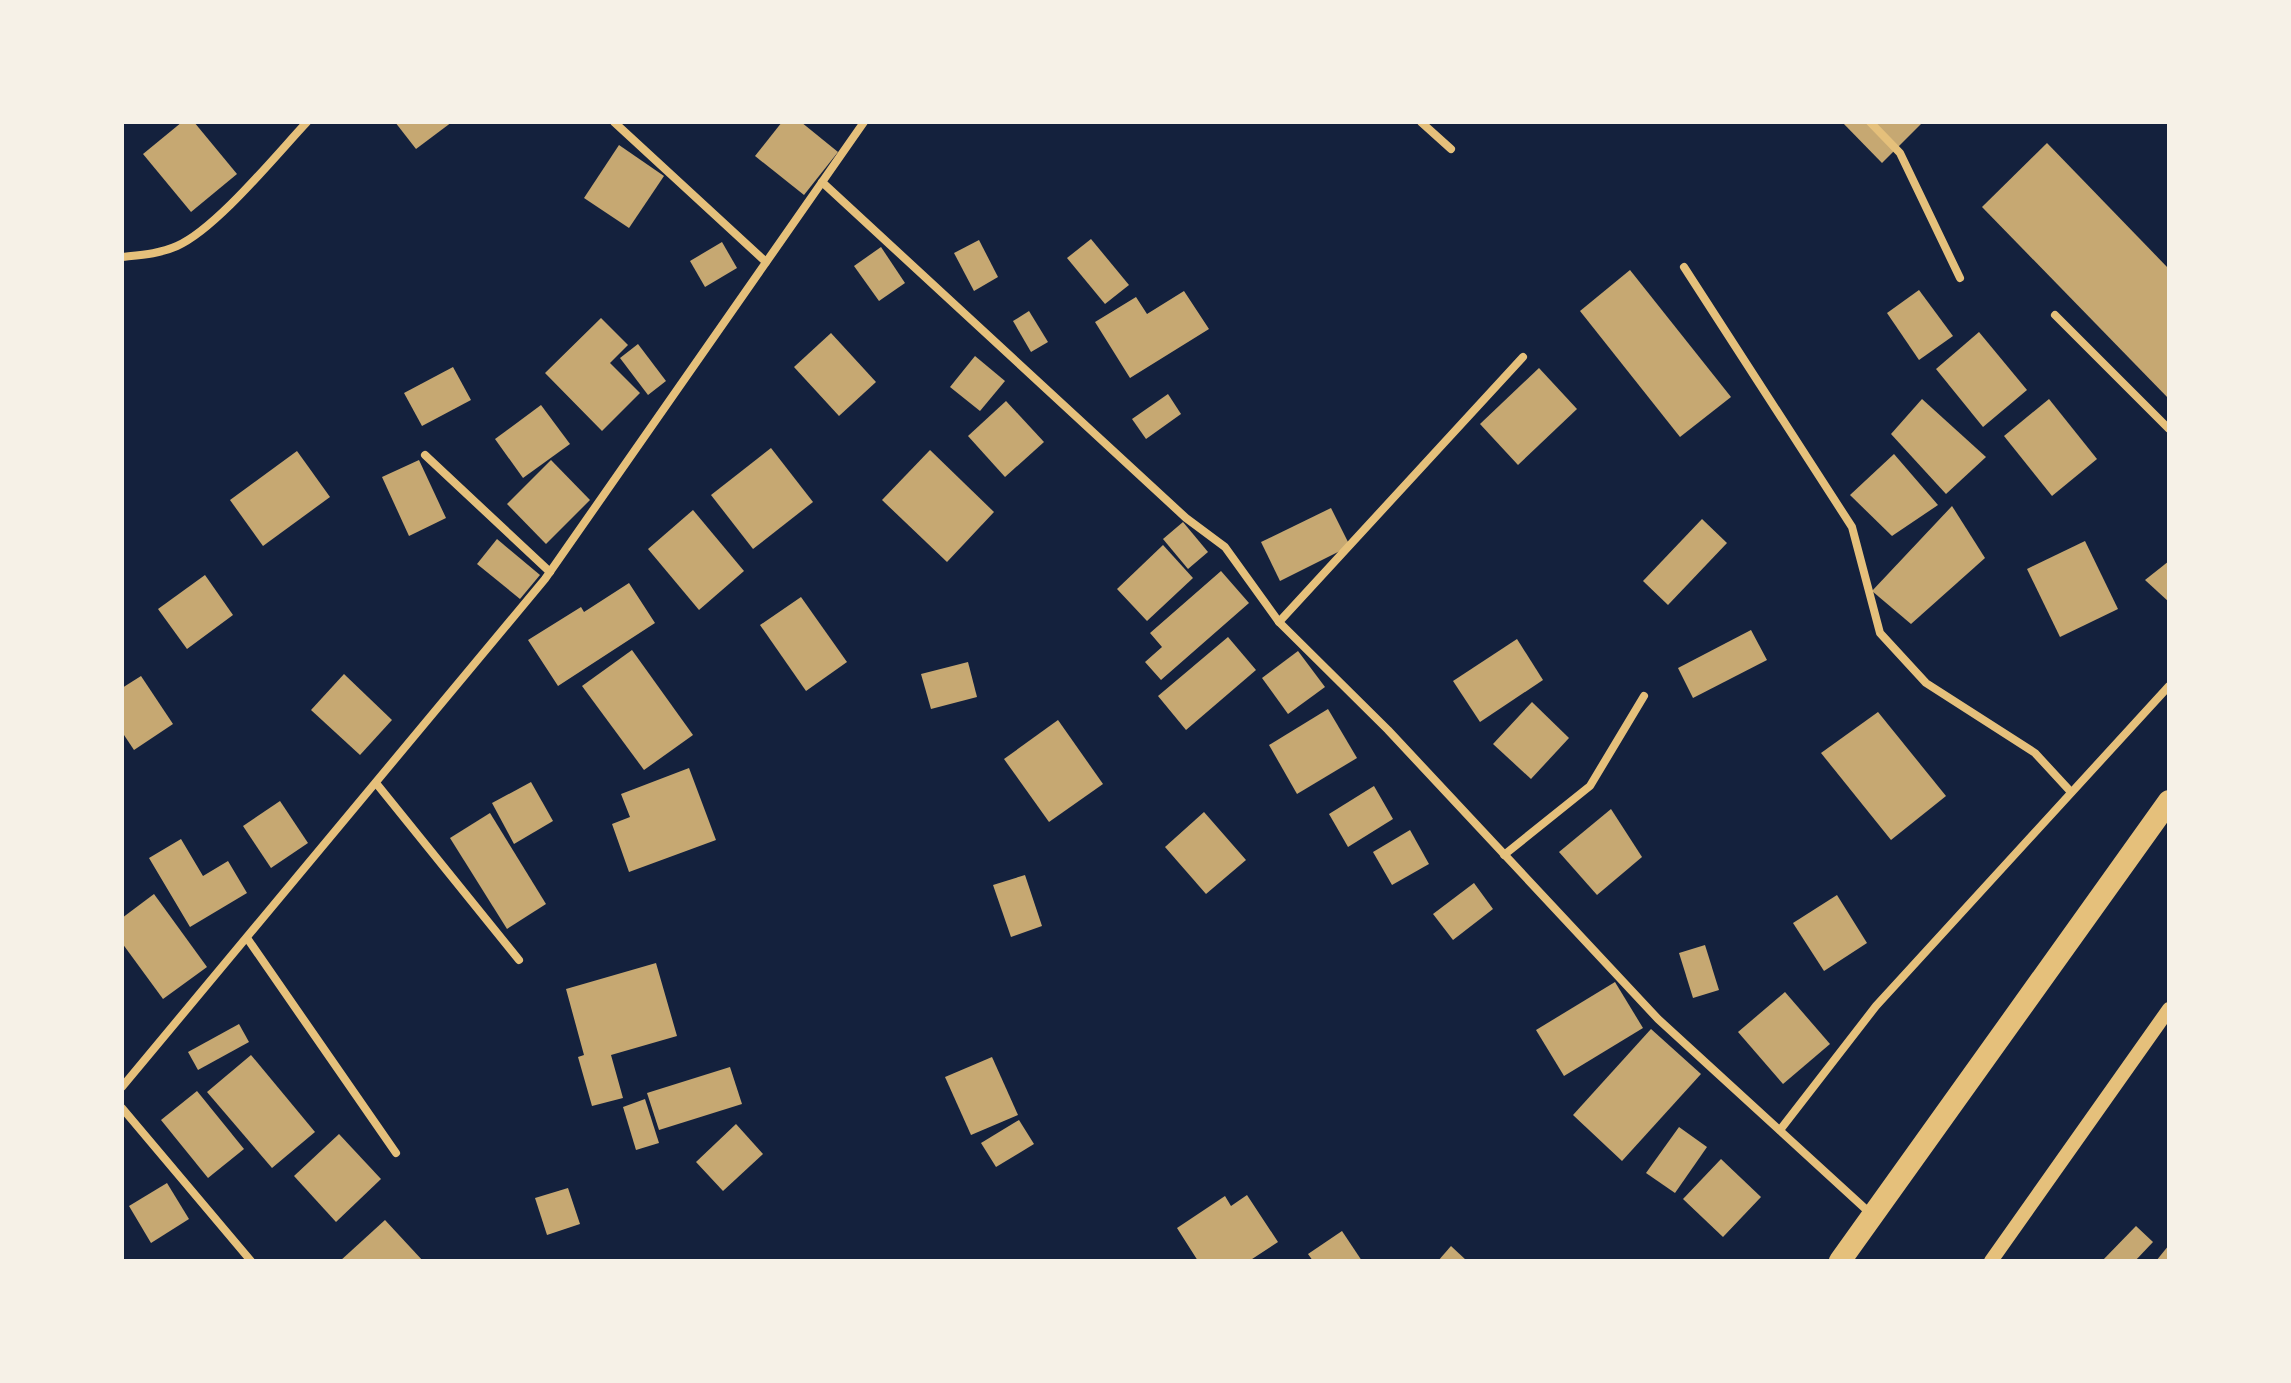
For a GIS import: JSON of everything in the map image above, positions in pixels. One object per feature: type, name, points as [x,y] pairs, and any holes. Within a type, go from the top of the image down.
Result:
[{"type":"highway","points":[[1840,1261],[2169,801]]},
{"type":"street","points":[[122,257],[159,253],[181,245],[216,216],[307,122]]},
{"type":"street","points":[[614,122],[766,262]]},
{"type":"street","points":[[122,1087],[550,572],[864,122]]},
{"type":"street","points":[[1421,122],[1451,149]]},
{"type":"street","points":[[1870,122],[1900,153],[1960,278]]},
{"type":"street","points":[[822,182],[1186,518],[1225,547],[1279,622],[1388,730],[1658,1019],[1872,1214]]},
{"type":"street","points":[[1684,267],[1852,527],[1880,633],[1926,683],[2035,753],[2071,792]]},
{"type":"street","points":[[2055,315],[2169,429]]},
{"type":"street","points":[[1279,622],[1523,357]]},
{"type":"street","points":[[425,455],[550,572]]},
{"type":"street","points":[[1780,1130],[1876,1006],[2169,686]]},
{"type":"street","points":[[1504,855],[1590,786],[1644,696]]},
{"type":"street","points":[[376,783],[519,960]]},
{"type":"street","points":[[247,938],[396,1153]]},
{"type":"street","points":[[1991,1261],[2169,1009]]},
{"type":"street","points":[[122,1108],[251,1261]]},
{"type":"building","points":[[182,122],[194,122],[237,174],[191,212],[143,154]]},
{"type":"building","points":[[395,122],[452,122],[416,149]]},
{"type":"building","points":[[782,122],[801,122],[838,152],[804,195],[755,156]]},
{"type":"building","points":[[1842,122],[1919,122],[1921,124],[1882,163]]},
{"type":"building","points":[[2047,143],[2169,269],[2169,399],[1982,207]]},
{"type":"building","points":[[619,145],[664,176],[629,228],[584,198]]},
{"type":"building","points":[[1091,239],[1129,285],[1105,304],[1067,258]]},
{"type":"building","points":[[979,240],[998,277],[974,291],[954,253]]},
{"type":"building","points":[[722,242],[737,268],[705,287],[690,261]]},
{"type":"building","points":[[881,247],[905,283],[879,301],[854,266]]},
{"type":"building","points":[[1630,270],[1731,397],[1680,437],[1580,311]]},
{"type":"building","points":[[1919,290],[1953,336],[1919,360],[1887,313]]},
{"type":"building","points":[[1184,291],[1209,329],[1130,378],[1095,322],[1136,297],[1147,314]]},
{"type":"building","points":[[1029,311],[1048,342],[1031,352],[1013,321]]},
{"type":"building","points":[[601,318],[628,345],[610,363],[640,393],[602,431],[545,373]]},
{"type":"building","points":[[1979,332],[2027,390],[1983,427],[1936,369]]},
{"type":"building","points":[[831,333],[876,382],[839,416],[794,367]]},
{"type":"building","points":[[638,344],[666,381],[648,395],[620,358]]},
{"type":"building","points":[[975,356],[1005,381],[980,411],[950,387]]},
{"type":"building","points":[[453,367],[471,400],[422,426],[404,393]]},
{"type":"building","points":[[1539,368],[1577,409],[1518,465],[1480,424]]},
{"type":"building","points":[[1168,394],[1181,414],[1146,439],[1132,419]]},
{"type":"building","points":[[1922,399],[1986,457],[1946,494],[1891,434]]},
{"type":"building","points":[[2049,399],[2097,459],[2052,496],[2004,436]]},
{"type":"building","points":[[1006,401],[1044,442],[1005,477],[968,436]]},
{"type":"building","points":[[541,405],[570,444],[523,478],[495,439]]},
{"type":"building","points":[[771,448],[813,502],[753,549],[711,495]]},
{"type":"building","points":[[930,450],[994,512],[947,562],[882,500]]},
{"type":"building","points":[[297,451],[330,497],[263,546],[230,500]]},
{"type":"building","points":[[1894,454],[1938,505],[1892,536],[1850,495]]},
{"type":"building","points":[[419,460],[446,518],[409,536],[382,477]]},
{"type":"building","points":[[551,460],[590,500],[546,544],[507,504]]},
{"type":"building","points":[[1952,506],[1985,558],[1911,624],[1872,591]]},
{"type":"building","points":[[1331,508],[1350,546],[1280,581],[1261,542]]},
{"type":"building","points":[[693,510],[744,571],[699,610],[648,549]]},
{"type":"building","points":[[1702,519],[1727,543],[1668,605],[1643,581]]},
{"type":"building","points":[[1183,522],[1208,552],[1188,569],[1163,539]]},
{"type":"building","points":[[497,539],[540,575],[520,599],[477,564]]},
{"type":"building","points":[[2085,541],[2118,609],[2060,637],[2027,569]]},
{"type":"building","points":[[1163,545],[1193,578],[1147,621],[1117,589]]},
{"type":"building","points":[[2169,561],[2169,602],[2145,580]]},
{"type":"building","points":[[1221,571],[1249,603],[1161,680],[1145,662],[1162,647],[1150,633]]},
{"type":"building","points":[[205,575],[233,615],[187,649],[158,609]]},
{"type":"building","points":[[629,583],[655,623],[558,686],[528,640],[581,607],[584,612]]},
{"type":"building","points":[[801,597],[847,662],[806,691],[760,625]]},
{"type":"building","points":[[1751,630],[1767,660],[1693,698],[1678,668]]},
{"type":"building","points":[[1228,637],[1256,670],[1186,730],[1158,696]]},
{"type":"building","points":[[1517,639],[1543,680],[1480,722],[1453,681]]},
{"type":"building","points":[[632,650],[693,735],[644,770],[582,686]]},
{"type":"building","points":[[1298,651],[1325,687],[1288,714],[1262,678]]},
{"type":"building","points":[[968,662],[977,697],[931,709],[921,674]]},
{"type":"building","points":[[344,674],[392,720],[360,755],[311,710]]},
{"type":"building","points":[[141,676],[173,724],[134,750],[122,732],[122,688]]},
{"type":"building","points":[[1532,702],[1569,738],[1531,779],[1493,744]]},
{"type":"building","points":[[1328,709],[1357,758],[1297,794],[1269,745]]},
{"type":"building","points":[[1878,712],[1946,796],[1891,840],[1821,753]]},
{"type":"building","points":[[1058,720],[1103,784],[1049,822],[1004,759]]},
{"type":"building","points":[[689,768],[716,840],[629,872],[612,824],[630,817],[621,794]]},
{"type":"building","points":[[531,782],[553,821],[514,844],[492,803]]},
{"type":"building","points":[[1374,786],[1393,819],[1348,847],[1329,814]]},
{"type":"building","points":[[280,801],[308,843],[271,868],[243,826]]},
{"type":"building","points":[[1611,809],[1642,857],[1597,895],[1559,852]]},
{"type":"building","points":[[1204,812],[1246,860],[1206,894],[1165,847]]},
{"type":"building","points":[[490,813],[546,904],[507,929],[450,838]]},
{"type":"building","points":[[1410,830],[1429,864],[1392,885],[1373,852]]},
{"type":"building","points":[[181,839],[203,876],[228,861],[247,893],[190,927],[149,858]]},
{"type":"building","points":[[1025,875],[1042,926],[1011,937],[993,885]]},
{"type":"building","points":[[1474,883],[1493,909],[1453,940],[1433,914]]},
{"type":"building","points":[[154,894],[207,967],[163,999],[122,943],[122,918]]},
{"type":"building","points":[[1837,895],[1867,943],[1824,971],[1793,923]]},
{"type":"building","points":[[1705,945],[1719,990],[1693,998],[1679,953]]},
{"type":"building","points":[[656,963],[677,1036],[611,1055],[623,1098],[592,1106],[578,1057],[584,1055],[566,989]]},
{"type":"building","points":[[1615,982],[1643,1028],[1564,1076],[1536,1030]]},
{"type":"building","points":[[1785,992],[1830,1044],[1783,1084],[1738,1032]]},
{"type":"building","points":[[239,1024],[249,1042],[198,1070],[188,1052]]},
{"type":"building","points":[[1651,1029],[1701,1074],[1622,1161],[1573,1115]]},
{"type":"building","points":[[251,1055],[315,1132],[272,1168],[207,1092]]},
{"type":"building","points":[[992,1057],[1018,1115],[971,1135],[945,1077]]},
{"type":"building","points":[[730,1067],[742,1104],[659,1130],[647,1093]]},
{"type":"building","points":[[197,1091],[244,1149],[208,1178],[161,1120]]},
{"type":"building","points":[[645,1099],[659,1143],[636,1150],[623,1107]]},
{"type":"building","points":[[1019,1120],[1034,1144],[996,1167],[981,1143]]},
{"type":"building","points":[[736,1124],[763,1154],[723,1191],[696,1162]]},
{"type":"building","points":[[1679,1127],[1707,1147],[1675,1193],[1646,1173]]},
{"type":"building","points":[[339,1134],[381,1179],[336,1222],[294,1176]]},
{"type":"building","points":[[1721,1159],[1761,1197],[1723,1237],[1683,1199]]},
{"type":"building","points":[[167,1183],[189,1219],[151,1243],[129,1206]]},
{"type":"building","points":[[568,1188],[580,1224],[547,1235],[535,1198]]},
{"type":"building","points":[[1247,1195],[1278,1242],[1249,1261],[1198,1261],[1177,1228],[1225,1196],[1231,1206]]},
{"type":"building","points":[[385,1220],[423,1261],[340,1261]]},
{"type":"building","points":[[2136,1226],[2153,1242],[2135,1261],[2102,1261]]},
{"type":"building","points":[[1342,1231],[1362,1261],[1313,1261],[1308,1254]]},
{"type":"building","points":[[2169,1245],[2169,1261],[2156,1261]]},
{"type":"building","points":[[1451,1246],[1467,1261],[1438,1261]]}]
